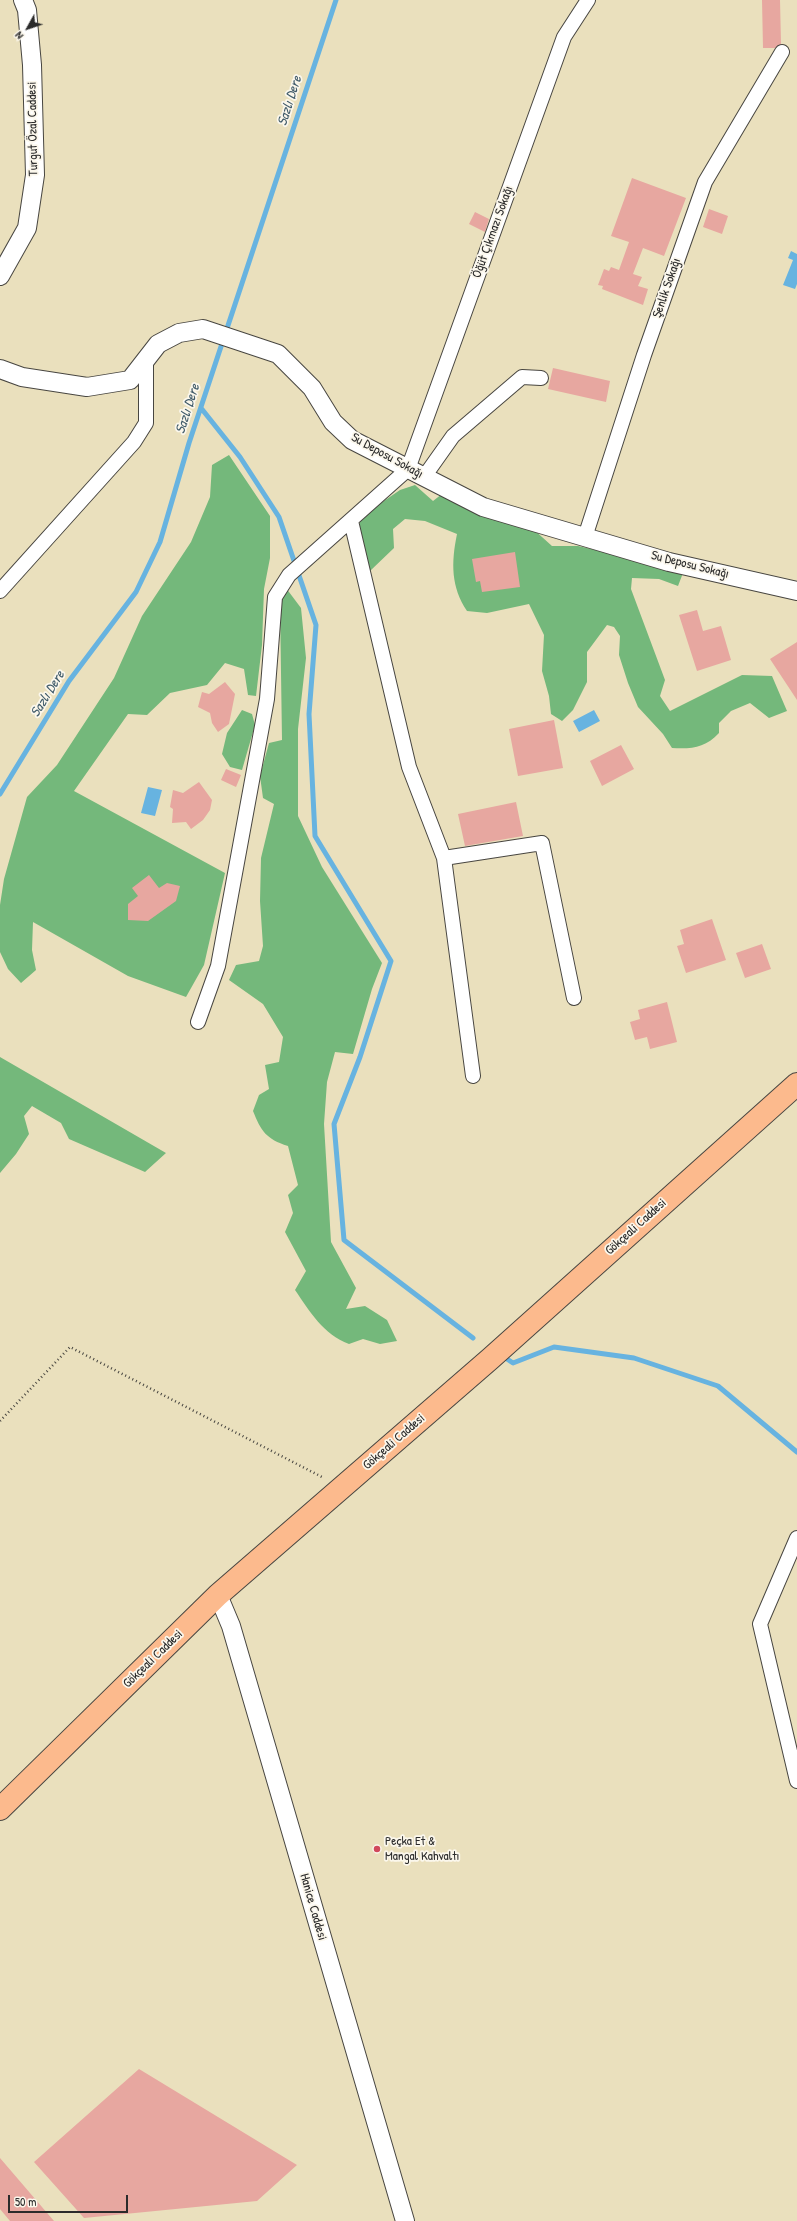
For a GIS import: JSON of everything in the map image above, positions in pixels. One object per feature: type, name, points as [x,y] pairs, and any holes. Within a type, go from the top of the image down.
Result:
[{"type":"main road","name":"Gökçeali Caddesi","points":[[0,1810],[218,1595],[490,1359],[797,1084]]},
{"type":"street","name":"Turgut Özal Caddesi","points":[[0,276],[27,228],[35,176],[32,65],[27,10],[23,0]]},
{"type":"street","name":"Öğüt Çıkmazı Sokağı","points":[[416,473],[564,37],[588,0]]},
{"type":"street","name":"Şenlik Sokağı","points":[[584,537],[644,355],[704,182],[782,52]]},
{"type":"street","name":"Su Deposu Sokağı","points":[[0,369],[22,377],[87,387],[130,380],[158,344],[179,333],[203,329],[278,354],[312,388],[333,422],[352,440],[483,507],[669,562],[797,591]]},
{"type":"street","points":[[0,591],[134,442],[146,423],[146,360]]},
{"type":"street","points":[[198,1022],[218,966],[268,699],[275,597],[289,575],[351,521],[416,473],[453,436],[522,377],[541,378]]},
{"type":"street","points":[[351,521],[409,767],[444,858],[473,1076]]},
{"type":"street","points":[[444,858],[542,843],[574,998]]},
{"type":"street","points":[[797,1538],[760,1624],[797,1781]]},
{"type":"street","name":"Hanice Caddesi","points":[[218,1595],[231,1626],[405,2221]]},
{"type":"path","points":[[0,1421],[70,1348],[341,1487]]},
{"type":"green space","points":[[229,455],[270,516],[270,558],[264,589],[262,645],[256,696],[248,695],[244,669],[225,663],[207,685],[170,693],[147,715],[128,714],[74,791],[225,873],[204,965],[186,997],[128,976],[33,922],[32,950],[36,970],[21,983],[8,969],[0,952],[0,905],[4,879],[27,797],[57,765],[114,678],[142,616],[191,542],[210,497],[212,465]]},
{"type":"green space","points":[[415,485],[433,501],[442,494],[532,528],[552,546],[578,546],[652,563],[683,573],[678,586],[659,579],[632,578],[631,589],[665,680],[660,696],[670,711],[742,675],[772,676],[787,711],[769,718],[750,703],[731,711],[719,723],[719,733],[709,742],[692,748],[672,748],[663,734],[638,707],[619,655],[620,636],[614,627],[607,625],[587,652],[587,682],[573,710],[562,721],[551,714],[549,696],[542,671],[544,635],[529,604],[487,613],[467,611],[455,584],[453,565],[457,534],[425,521],[405,519],[393,529],[394,548],[370,571],[355,538],[362,516],[400,490]]},
{"type":"green space","points":[[286,588],[301,608],[306,658],[298,729],[298,816],[322,867],[382,963],[372,989],[353,1054],[335,1052],[327,1082],[324,1124],[331,1242],[356,1288],[346,1309],[365,1306],[387,1320],[397,1341],[380,1344],[363,1339],[349,1344],[340,1340],[318,1322],[295,1290],[306,1271],[285,1232],[293,1213],[288,1195],[298,1185],[288,1146],[274,1140],[265,1133],[253,1111],[259,1095],[269,1089],[265,1065],[279,1062],[283,1037],[263,1004],[229,980],[236,965],[259,961],[263,946],[260,901],[261,858],[274,804],[263,798],[260,776],[269,743],[282,740],[280,604]]},
{"type":"green space","points":[[242,710],[252,714],[255,725],[242,770],[230,767],[222,754],[227,733]]},
{"type":"green space","points":[[0,1057],[166,1153],[145,1172],[69,1139],[61,1123],[32,1106],[24,1116],[29,1134],[16,1154],[0,1173]]},
{"type":"water","points":[[791,251],[797,254],[797,284],[795,289],[783,285],[793,260],[788,258]]},
{"type":"water","points":[[594,710],[600,721],[579,732],[573,721]]},
{"type":"water","points":[[148,787],[162,790],[155,816],[141,813]]},
{"type":"building","points":[[762,0],[780,0],[781,44],[775,48],[763,48]]},
{"type":"building","points":[[632,178],[686,198],[664,256],[643,248],[633,274],[642,277],[638,286],[648,289],[643,305],[602,289],[603,286],[598,285],[604,269],[609,271],[611,267],[619,270],[629,242],[611,236]]},
{"type":"building","points":[[709,209],[728,216],[722,234],[703,227]]},
{"type":"building","points":[[475,212],[489,219],[485,232],[469,224]]},
{"type":"building","points":[[553,368],[610,381],[606,402],[548,389]]},
{"type":"building","points":[[515,552],[520,587],[482,592],[480,581],[476,582],[472,559]]},
{"type":"building","points":[[697,610],[703,631],[721,626],[731,660],[697,671],[679,615]]},
{"type":"building","points":[[797,642],[797,700],[770,659]]},
{"type":"building","points":[[225,682],[235,694],[229,724],[218,732],[212,723],[210,713],[198,707],[202,692],[209,694]]},
{"type":"building","points":[[554,720],[563,768],[518,776],[509,729]]},
{"type":"building","points":[[621,745],[634,769],[602,786],[590,761]]},
{"type":"building","points":[[226,769],[241,775],[236,787],[221,780]]},
{"type":"building","points":[[199,782],[212,800],[210,810],[203,820],[191,829],[186,822],[172,823],[173,809],[170,807],[173,790],[183,793]]},
{"type":"building","points":[[516,802],[523,836],[465,846],[458,814]]},
{"type":"building","points":[[149,875],[159,888],[167,883],[180,886],[176,901],[148,921],[128,920],[128,904],[138,896],[132,888]]},
{"type":"building","points":[[712,919],[726,960],[686,973],[677,946],[684,944],[680,930]]},
{"type":"building","points":[[762,944],[771,969],[745,978],[736,953]]},
{"type":"building","points":[[667,1002],[677,1042],[650,1049],[647,1037],[635,1040],[630,1022],[640,1019],[638,1010]]},
{"type":"building","points":[[139,2069],[297,2165],[257,2201],[84,2218],[34,2162]]},
{"type":"building","points":[[0,2158],[54,2221],[10,2221],[0,2209]]},
{"type":"waterway","name":"Sazlı Dere","points":[[0,794],[69,681],[136,592],[160,542],[189,443],[336,0]]},
{"type":"waterway","points":[[201,408],[240,457],[279,517],[316,625],[309,714],[315,836],[391,961],[360,1057],[334,1124],[344,1240],[473,1338]]},
{"type":"waterway","points":[[501,1355],[513,1363],[554,1347],[634,1358],[718,1386],[797,1452]]},
{"type":"place","name":"Peçka Et & Mangal Kahvaltı","points":[[377,1849]]}]
